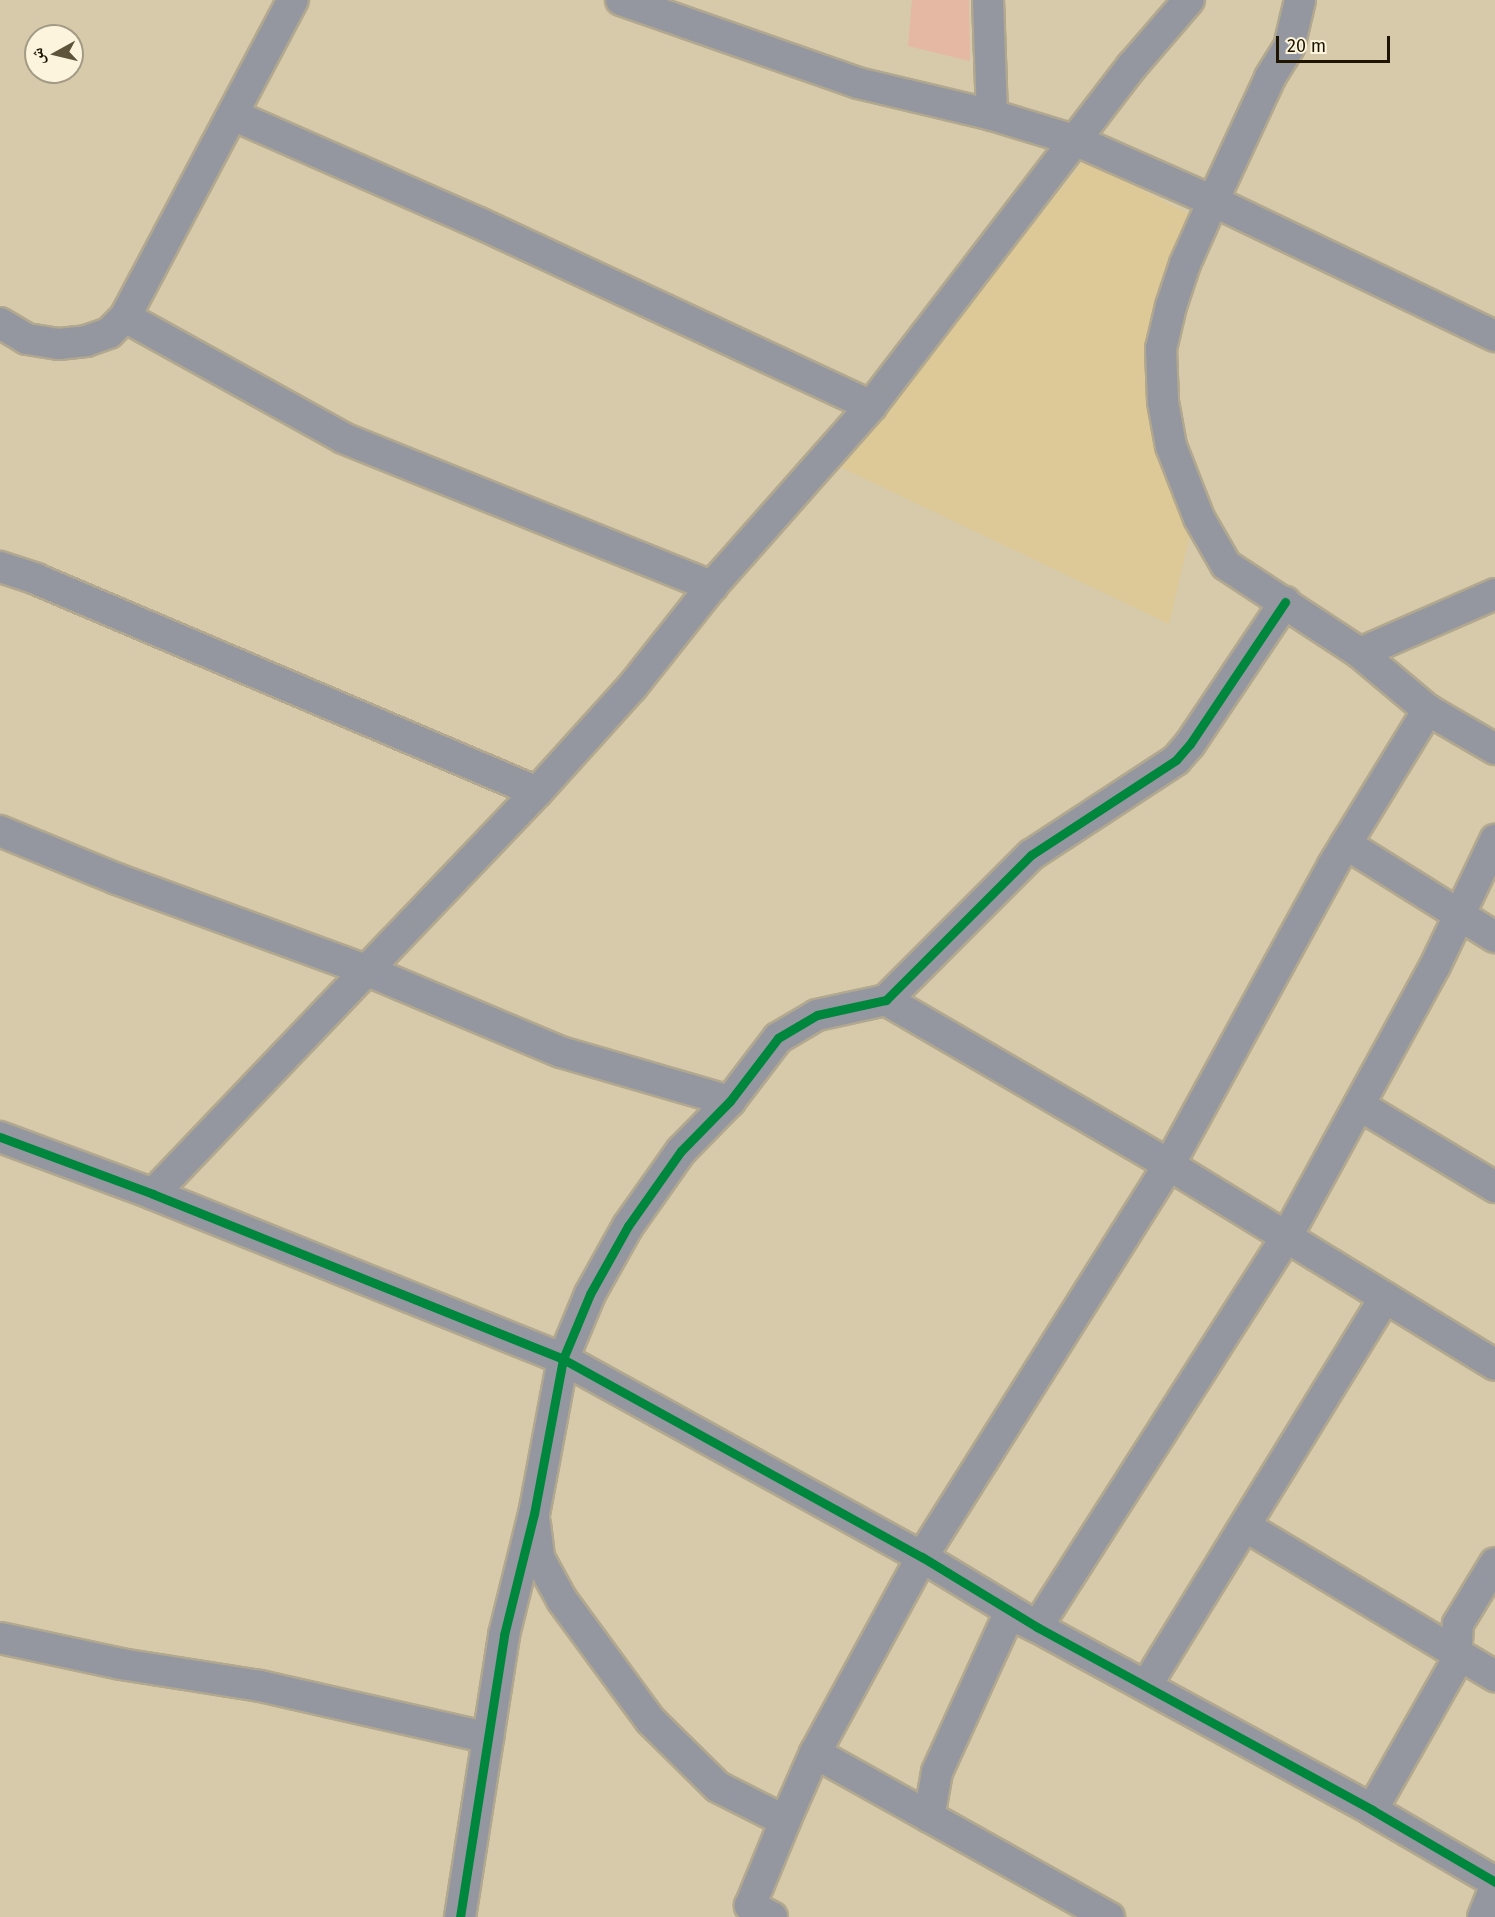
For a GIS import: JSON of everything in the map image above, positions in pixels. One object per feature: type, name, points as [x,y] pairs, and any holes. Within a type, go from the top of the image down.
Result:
[{"type":"street","points":[[0,323],[27,339],[59,345],[86,341],[109,333],[125,317],[293,0]]},
{"type":"street","points":[[621,0],[858,83],[992,116],[1077,141],[1213,201],[1495,336]]},
{"type":"street","points":[[988,0],[992,116]]},
{"type":"street","points":[[153,1194],[368,971],[537,792],[632,687],[712,586],[871,406],[1077,141],[1132,66],[1189,0]]},
{"type":"street","points":[[1300,0],[1289,47],[1270,78],[1213,201],[1185,264],[1171,306],[1161,349],[1163,402],[1171,446],[1199,518],[1226,565],[1360,653],[1428,710],[1495,749]]},
{"type":"street","points":[[233,115],[479,223],[871,406]]},
{"type":"street","points":[[125,317],[343,438],[712,586]]},
{"type":"street","points":[[0,567],[36,579],[537,792]]},
{"type":"street","points":[[1360,653],[1495,594]]},
{"type":"street","points":[[460,1917],[504,1635],[534,1514],[562,1359],[590,1294],[628,1226],[681,1151],[730,1101],[778,1038],[817,1015],[886,1000],[1031,855],[1176,760],[1285,602]]},
{"type":"street","points":[[756,1913],[785,1821],[815,1753],[922,1557],[1168,1165],[1346,844],[1428,710]]},
{"type":"street","points":[[0,831],[117,879],[368,971],[561,1052],[730,1101]]},
{"type":"street","points":[[1037,1627],[1286,1238],[1435,966],[1495,840]]},
{"type":"street","points":[[1346,844],[1495,937]]},
{"type":"street","points":[[886,1000],[1168,1165],[1495,1365]]},
{"type":"street","points":[[1359,1105],[1495,1187]]},
{"type":"street","points":[[0,1137],[153,1194],[562,1359],[922,1557],[1037,1627],[1372,1810],[1495,1882]]},
{"type":"street","points":[[1146,1686],[1385,1298]]},
{"type":"street","points":[[534,1514],[539,1558],[562,1600],[650,1720],[718,1787],[785,1821]]},
{"type":"street","points":[[1245,1526],[1495,1676]]},
{"type":"street","points":[[1372,1810],[1456,1662],[1458,1624],[1495,1563]]},
{"type":"street","points":[[929,1817],[937,1772],[1009,1614],[1037,1627]]},
{"type":"street","points":[[0,1638],[122,1664],[260,1686],[488,1738]]},
{"type":"street","points":[[815,1753],[1109,1917]]},
{"type":"street","points":[[1482,1917],[1495,1888]]},
{"type":"shaded area","points":[[912,0],[969,0],[970,61],[908,46]]},
{"type":"shaded area","points":[[1084,160],[1189,214],[1147,386],[1190,535],[1169,624],[840,467]]},
{"type":"cycle path","points":[[460,1917],[504,1635],[534,1514],[563,1359],[590,1294],[628,1226],[681,1151],[730,1101],[778,1038],[817,1015],[886,1000],[1031,855],[1176,760],[1190,744],[1285,602]]},
{"type":"cycle path","points":[[0,1137],[153,1194],[563,1359],[922,1557],[1037,1627],[1372,1810],[1495,1882]]}]
